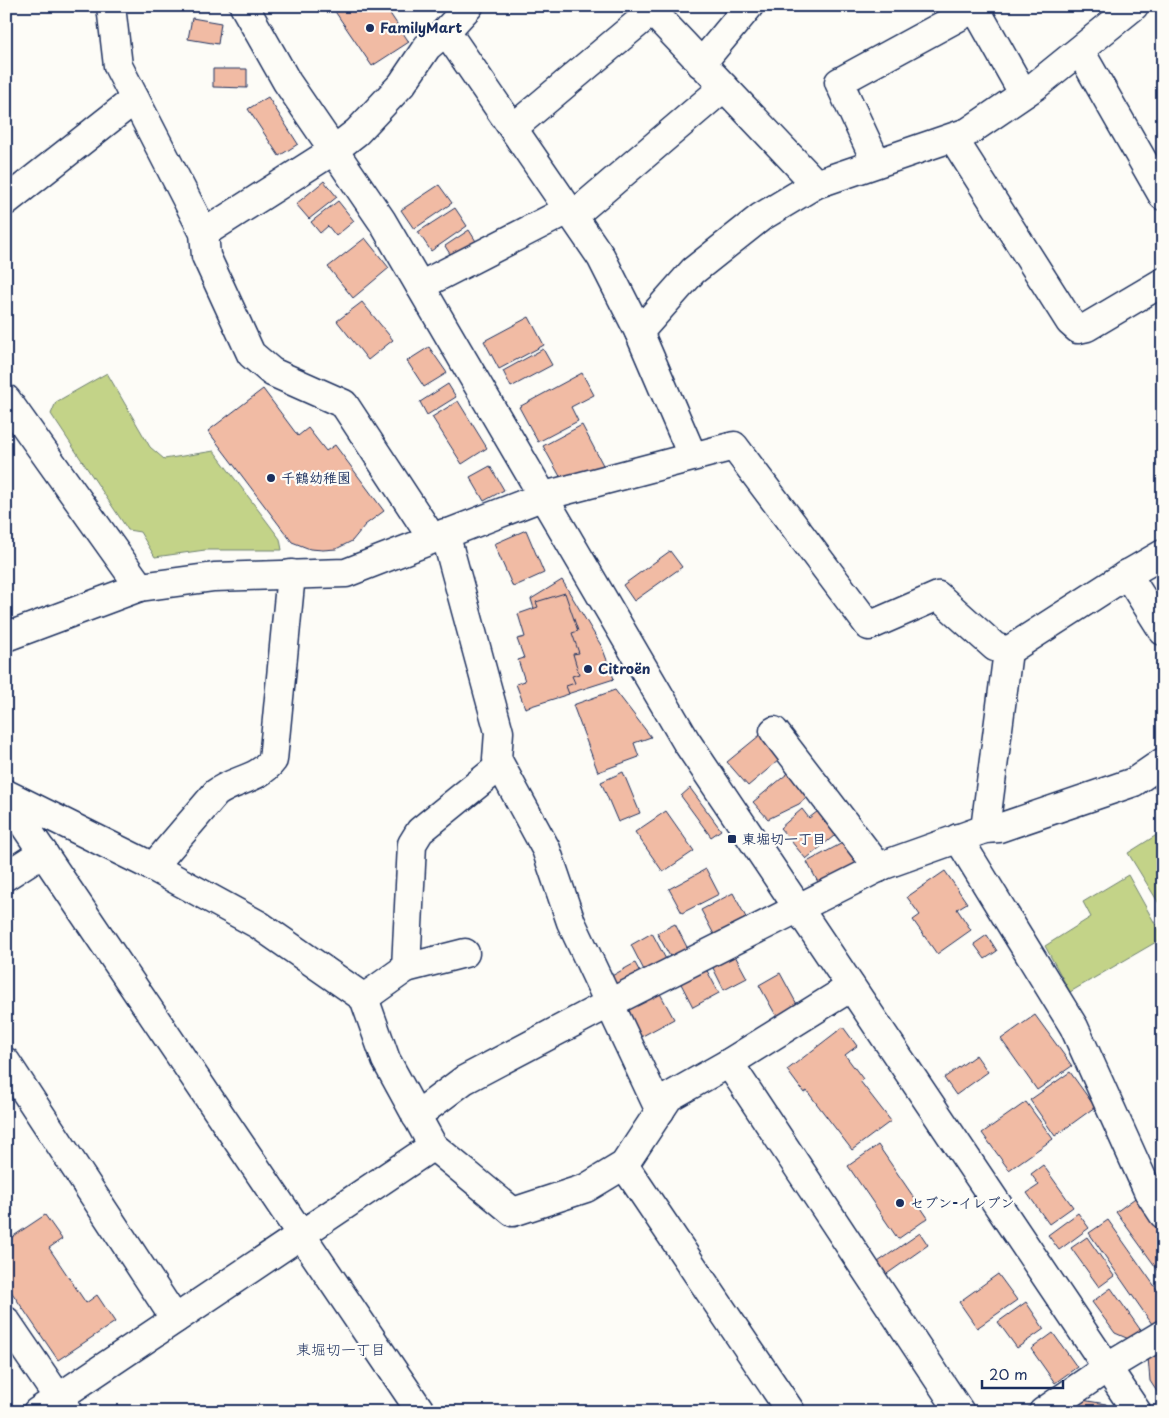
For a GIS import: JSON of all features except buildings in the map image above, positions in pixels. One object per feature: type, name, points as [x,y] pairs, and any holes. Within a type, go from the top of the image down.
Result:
[{"type":"street","points":[[111,6],[118,66],[204,233],[206,256],[251,354],[272,372],[344,404],[439,536],[498,732],[497,759],[524,805],[546,850],[571,922],[660,1111]]},
{"type":"street","points":[[244,6],[287,82],[382,220],[686,741],[1138,1412]]},
{"type":"street","points":[[204,233],[334,150],[357,132],[402,84],[427,47],[446,31],[469,6]]},
{"type":"street","points":[[701,64],[749,6]]},
{"type":"street","points":[[639,332],[693,271],[761,218],[816,184],[968,132],[1029,90],[1134,6]]},
{"type":"street","points":[[876,162],[839,82],[975,7],[1029,90]]},
{"type":"street","points":[[513,128],[650,8],[816,184]]},
{"type":"street","points":[[446,31],[572,212],[601,257],[639,332],[692,455]]},
{"type":"street","points":[[1080,51],[1163,196]]},
{"type":"street","points":[[420,286],[572,212],[724,87]]},
{"type":"street","points":[[6,201],[135,99]]},
{"type":"street","points":[[953,138],[1070,322],[1078,329],[1088,327],[1163,282]]},
{"type":"street","points":[[6,399],[140,587]]},
{"type":"street","points":[[6,636],[140,587],[214,577],[346,573],[544,496],[692,455],[734,446],[869,626],[938,596],[996,647],[1008,651]]},
{"type":"street","points":[[985,829],[1008,651],[1127,574],[1163,554]]},
{"type":"street","points":[[153,867],[216,793],[226,786],[244,781],[265,770],[273,760],[292,574]]},
{"type":"street","points":[[1127,574],[1163,631]]},
{"type":"street","points":[[774,730],[879,868]]},
{"type":"street","points":[[416,1116],[464,1080],[610,1003],[879,868],[958,838],[985,829],[999,828],[1134,782],[1163,762]]},
{"type":"street","points":[[406,968],[412,844],[420,832],[500,766]]},
{"type":"street","points":[[6,794],[153,867],[259,926],[364,998],[386,1060],[433,1146],[514,1212],[586,1188],[624,1165],[669,1097],[729,1064],[851,987]]},
{"type":"street","points":[[6,798],[421,1412]]},
{"type":"street","points":[[958,838],[1074,1027],[1148,1191],[1163,1214]]},
{"type":"street","points":[[6,876],[43,852]]},
{"type":"street","points":[[364,998],[406,968],[466,953]]},
{"type":"street","points":[[6,1062],[176,1319]]},
{"type":"street","points":[[729,1064],[960,1412]]},
{"type":"street","points":[[6,1321],[54,1407],[176,1319],[301,1233],[433,1146]]},
{"type":"street","points":[[624,1165],[790,1412]]},
{"type":"street","points":[[1043,1412],[1108,1367],[1163,1334]]},
{"type":"green space","points":[[107,373],[150,447],[164,459],[214,451],[280,539],[282,550],[205,550],[155,557],[140,532],[128,530],[51,414],[56,402]]},
{"type":"green space","points":[[1163,831],[1163,910],[1128,853]]},
{"type":"green space","points":[[1128,875],[1163,938],[1070,992],[1045,946],[1091,917],[1083,902]]},
{"type":"place","name":"FamilyMart","points":[[370,28]]},
{"type":"place","name":"千鶴幼稚園","points":[[271,478]]},
{"type":"place","name":"Citroën","points":[[588,669]]},
{"type":"place","name":"東堀切一丁目","points":[[732,839]]},
{"type":"place","name":"セブン-イレブン","points":[[900,1203]]},
{"type":"district","name":"東堀切一丁目","points":[[341,1350]]}]
